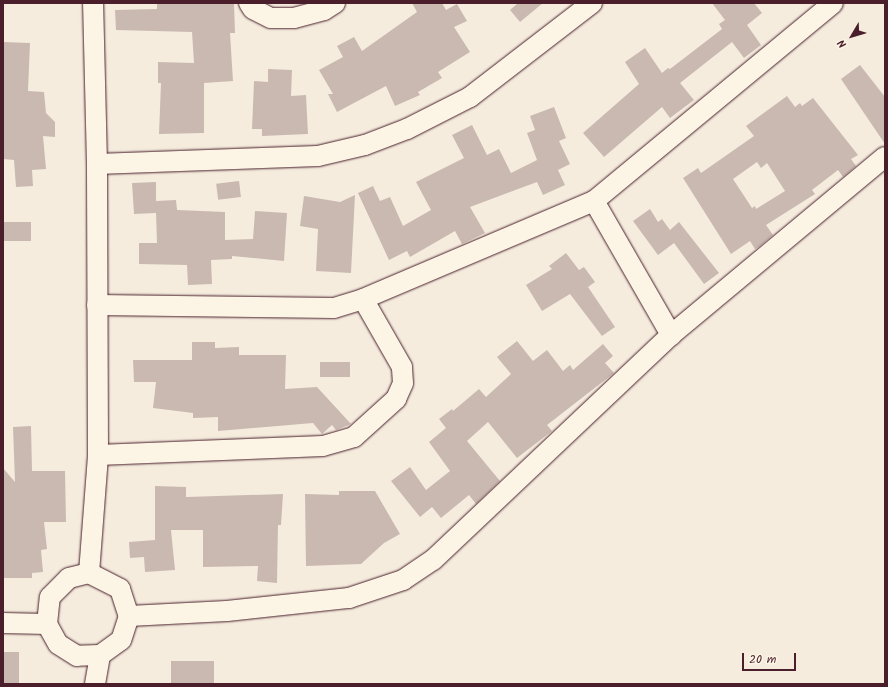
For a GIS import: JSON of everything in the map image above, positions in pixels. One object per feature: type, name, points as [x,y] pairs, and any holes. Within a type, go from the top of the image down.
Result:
[{"type":"street","points":[[89,573],[98,455],[97,164],[93,3]]},
{"type":"street","points":[[249,3],[253,9],[271,18],[294,18],[324,10],[335,3]]},
{"type":"street","points":[[97,164],[318,156],[365,145],[407,129],[470,97],[592,3]]},
{"type":"street","points":[[97,305],[334,308],[363,299],[594,201],[833,3]]},
{"type":"street","points":[[129,616],[227,611],[349,598],[403,580],[433,560],[671,335],[885,157]]},
{"type":"street","points":[[594,201],[671,335]]},
{"type":"street","points":[[98,455],[323,446],[354,437],[396,399],[403,383],[402,367],[363,299]]},
{"type":"street","points":[[89,573],[120,589],[129,616],[121,640],[100,655],[78,656],[58,644],[47,624],[50,597],[69,578],[89,573]]},
{"type":"street","points":[[3,623],[47,624]]},
{"type":"street","points":[[96,684],[100,655]]},
{"type":"building","points":[[157,3],[234,3],[235,33],[230,33],[233,81],[204,83],[204,133],[159,134],[161,83],[158,83],[158,62],[194,63],[192,32],[116,30],[115,10],[157,9]]},
{"type":"building","points":[[412,3],[442,3],[446,10],[457,4],[467,21],[454,27],[470,52],[438,72],[442,78],[418,92],[420,95],[395,106],[386,86],[337,112],[328,94],[333,94],[319,70],[343,57],[337,46],[354,37],[362,51],[417,12]]},
{"type":"building","points":[[518,3],[543,3],[520,22],[510,10]]},
{"type":"building","points":[[712,3],[754,3],[762,13],[747,25],[761,45],[744,58],[732,42],[680,83],[694,100],[670,118],[662,107],[604,157],[583,133],[639,84],[625,62],[645,48],[662,73],[668,68],[670,69],[722,29],[719,24],[725,20]]},
{"type":"building","points":[[3,42],[30,43],[28,91],[44,92],[46,113],[55,122],[55,137],[43,136],[46,169],[32,170],[33,186],[16,187],[14,160],[3,159]]},
{"type":"building","points":[[860,65],[885,97],[885,144],[841,79]]},
{"type":"building","points":[[268,69],[292,70],[291,96],[306,95],[308,134],[262,136],[262,129],[252,129],[254,81],[268,82]]},
{"type":"building","points":[[787,96],[795,107],[800,103],[802,106],[813,98],[858,155],[851,159],[856,166],[843,177],[838,170],[812,190],[815,194],[766,225],[773,235],[760,246],[755,249],[750,241],[731,254],[683,178],[698,168],[701,173],[754,136],[746,126]],"holes":[[[757,162],[761,168],[767,163],[785,191],[756,209],[755,206],[752,208],[733,179]]]},
{"type":"building","points":[[554,107],[566,138],[559,141],[570,164],[558,170],[565,185],[543,195],[537,182],[470,207],[485,233],[462,244],[455,231],[410,257],[407,251],[389,260],[358,193],[373,186],[380,201],[390,197],[403,226],[431,210],[416,182],[464,158],[452,135],[472,125],[487,155],[499,149],[511,173],[537,160],[527,133],[535,130],[530,116]]},
{"type":"building","points":[[239,181],[241,197],[218,200],[216,184]]},
{"type":"building","points":[[156,182],[156,201],[176,200],[177,210],[225,212],[225,240],[253,239],[255,211],[287,213],[284,261],[232,256],[232,259],[211,260],[212,284],[188,285],[187,265],[139,264],[139,243],[157,243],[156,213],[134,214],[132,183]]},
{"type":"building","points":[[355,195],[351,273],[316,271],[318,229],[300,226],[304,196],[340,202]]},
{"type":"building","points":[[650,209],[658,222],[662,219],[670,230],[679,222],[719,273],[704,284],[674,243],[658,255],[633,221]]},
{"type":"building","points":[[3,222],[31,222],[31,241],[3,241]]},
{"type":"building","points":[[566,253],[579,270],[584,267],[595,282],[588,287],[615,327],[602,336],[570,294],[542,311],[526,285],[552,269],[549,266]]},
{"type":"building","points":[[517,341],[533,361],[547,350],[563,371],[570,365],[573,370],[603,344],[613,356],[605,363],[614,373],[547,425],[552,431],[517,458],[488,422],[467,441],[500,481],[476,504],[469,495],[441,518],[432,507],[420,517],[391,481],[410,467],[426,490],[450,471],[429,442],[446,428],[439,419],[452,409],[453,411],[479,389],[486,397],[511,374],[497,357]]},
{"type":"building","points":[[192,342],[215,342],[215,348],[239,347],[239,355],[286,355],[285,389],[317,387],[351,424],[336,430],[332,425],[322,434],[313,423],[218,431],[218,417],[193,418],[193,413],[153,408],[156,382],[134,382],[133,360],[192,360]]},
{"type":"building","points":[[320,362],[350,362],[350,377],[320,377]]},
{"type":"building","points":[[31,426],[32,471],[65,471],[66,522],[44,522],[47,549],[41,550],[43,572],[32,573],[32,578],[3,578],[3,468],[15,482],[13,427]]},
{"type":"building","points":[[155,486],[186,487],[186,497],[283,494],[281,525],[278,525],[277,583],[257,581],[258,566],[203,567],[203,530],[171,530],[175,570],[145,572],[144,557],[130,558],[129,542],[155,540]]},
{"type":"building","points":[[339,491],[375,491],[400,534],[384,543],[361,564],[306,566],[305,494],[339,495]]},
{"type":"building","points":[[3,652],[19,652],[19,684],[3,684]]},
{"type":"building","points":[[171,661],[214,661],[214,684],[171,684]]}]
